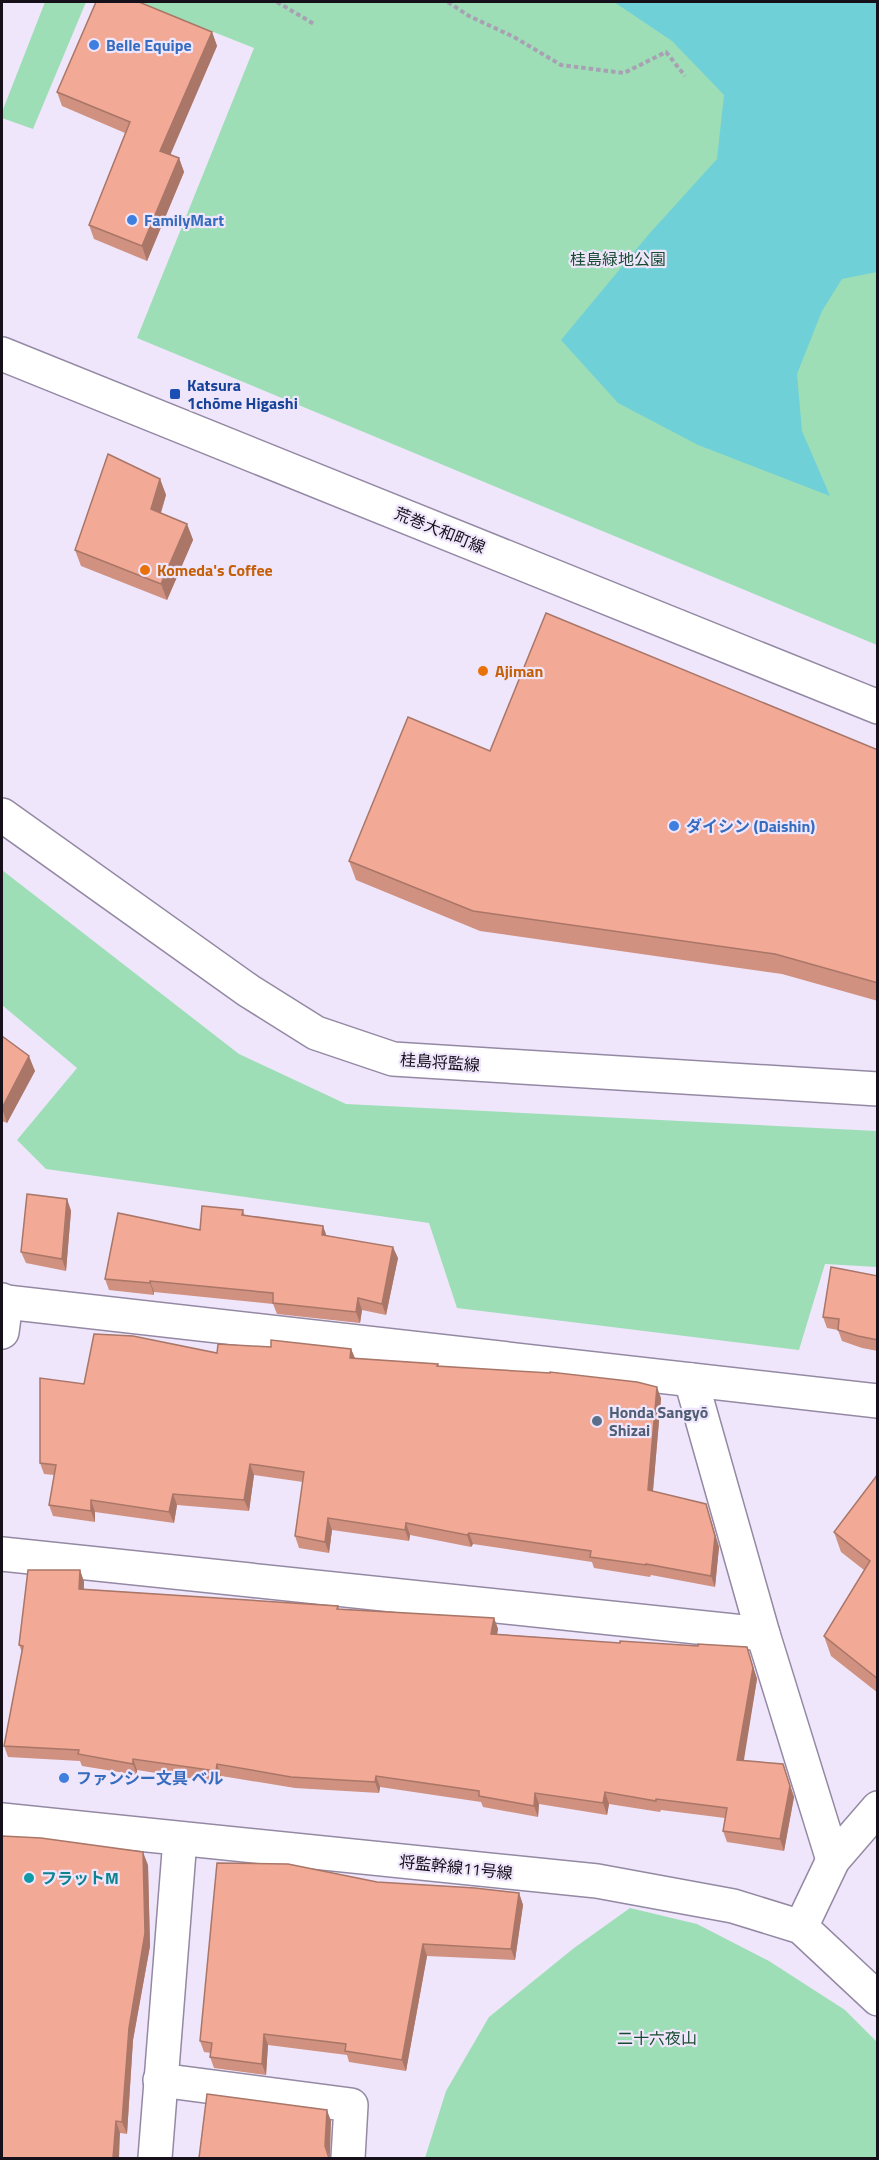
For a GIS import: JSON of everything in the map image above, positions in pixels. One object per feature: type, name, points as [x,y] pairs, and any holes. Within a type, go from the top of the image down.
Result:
[{"type":"street","name":"荒巻大和町線","points":[[2,354],[878,707]]},
{"type":"street","name":"桂島将監線","points":[[2,815],[268,1003],[316,1033],[393,1059],[878,1089]]},
{"type":"street","points":[[3,1311],[878,1401]]},
{"type":"street","points":[[691,1380],[763,1634],[832,1860]]},
{"type":"street","points":[[2,1554],[763,1634]]},
{"type":"street","points":[[801,1927],[832,1860],[878,1808]]},
{"type":"street","name":"将監幹線11号線","points":[[2,1820],[597,1881],[733,1906],[801,1927],[878,1999]]},
{"type":"street","points":[[155,2158],[180,1839]]},
{"type":"street","points":[[160,2080],[351,2105],[348,2158]]},
{"type":"path","points":[[277,2],[314,24]]},
{"type":"path","points":[[448,2],[469,16],[514,37],[561,65],[624,73],[666,52],[685,76]]},
{"type":"green space","points":[[45,2],[86,2],[33,129],[2,118],[2,112]]},
{"type":"green space","name":"桂島緑地公園","points":[[138,2],[877,2],[877,645],[137,338],[254,48]]},
{"type":"green space","points":[[2,870],[239,1054],[346,1104],[877,1131],[877,1267],[825,1264],[799,1350],[457,1308],[429,1223],[46,1169],[17,1140],[77,1068],[2,1005]]},
{"type":"green space","name":"二十六夜山","points":[[630,1908],[697,1924],[769,1961],[845,2010],[877,2042],[877,2158],[425,2158],[446,2091],[489,2017],[574,1948]]},
{"type":"shaded area","points":[[614,2],[877,2],[877,272],[842,279],[822,311],[797,374],[802,431],[830,496],[698,445],[618,403],[561,340],[649,234],[717,159],[724,95],[672,41]]},
{"type":"building","points":[[96,2],[139,2],[212,32],[160,151],[179,158],[142,246],[89,225],[130,122],[57,92]]},
{"type":"building","points":[[108,454],[160,479],[151,509],[187,524],[161,584],[75,550]]},
{"type":"building","points":[[546,613],[878,750],[878,983],[775,954],[473,911],[349,861],[408,717],[490,751]]},
{"type":"building","points":[[2,1036],[29,1056],[2,1108]]},
{"type":"building","points":[[27,1194],[67,1199],[62,1259],[21,1252]]},
{"type":"building","points":[[202,1206],[243,1210],[242,1215],[323,1226],[322,1235],[393,1247],[382,1304],[358,1298],[356,1312],[273,1303],[273,1293],[105,1279],[118,1213],[200,1230]]},
{"type":"building","points":[[831,1267],[878,1276],[878,1340],[838,1330],[839,1319],[823,1317]]},
{"type":"building","points":[[94,1334],[133,1336],[217,1353],[218,1344],[271,1347],[271,1340],[351,1349],[350,1358],[438,1364],[437,1366],[550,1372],[637,1382],[657,1387],[648,1490],[706,1504],[715,1536],[711,1576],[590,1557],[591,1551],[469,1533],[467,1535],[406,1523],[405,1530],[328,1518],[325,1542],[295,1536],[304,1472],[250,1464],[244,1500],[173,1494],[169,1512],[91,1500],[91,1511],[49,1505],[56,1465],[40,1463],[40,1378],[84,1384]]},
{"type":"building","points":[[878,1474],[878,1679],[824,1636],[870,1561],[834,1532]]},
{"type":"building","points":[[28,1570],[80,1570],[79,1589],[338,1606],[337,1609],[494,1618],[491,1634],[620,1643],[620,1641],[747,1647],[753,1668],[737,1760],[783,1764],[790,1786],[780,1839],[723,1831],[727,1808],[656,1799],[656,1801],[605,1792],[603,1803],[535,1793],[534,1806],[479,1796],[479,1791],[376,1776],[375,1782],[291,1777],[217,1764],[216,1771],[133,1759],[133,1764],[78,1754],[79,1750],[4,1746],[23,1646],[19,1645]]},
{"type":"building","points":[[2,1836],[41,1838],[143,1852],[145,1933],[129,2028],[122,2122],[116,2121],[113,2158],[2,2158]]},
{"type":"building","points":[[217,1863],[288,1864],[377,1882],[519,1893],[511,1949],[423,1944],[402,2060],[345,2051],[346,2044],[264,2034],[262,2064],[210,2057],[212,2043],[200,2041]]},
{"type":"building","points":[[207,2094],[327,2110],[325,2146],[329,2158],[199,2158]]},
{"type":"place","name":"Belle Equipe","points":[[94,45]]},
{"type":"place","name":"FamilyMart","points":[[132,220]]},
{"type":"place","name":"Katsura 1chōme Higashi","points":[[175,394]]},
{"type":"place","name":"Komeda's Coffee","points":[[145,570]]},
{"type":"place","name":"Ajiman","points":[[483,671]]},
{"type":"place","name":"ダイシン (Daishin)","points":[[674,826]]},
{"type":"place","name":"Honda Sangyō Shizai","points":[[597,1421]]},
{"type":"place","name":"ファンシー文具 ベル","points":[[64,1778]]},
{"type":"place","name":"フラットM","points":[[29,1878]]}]
